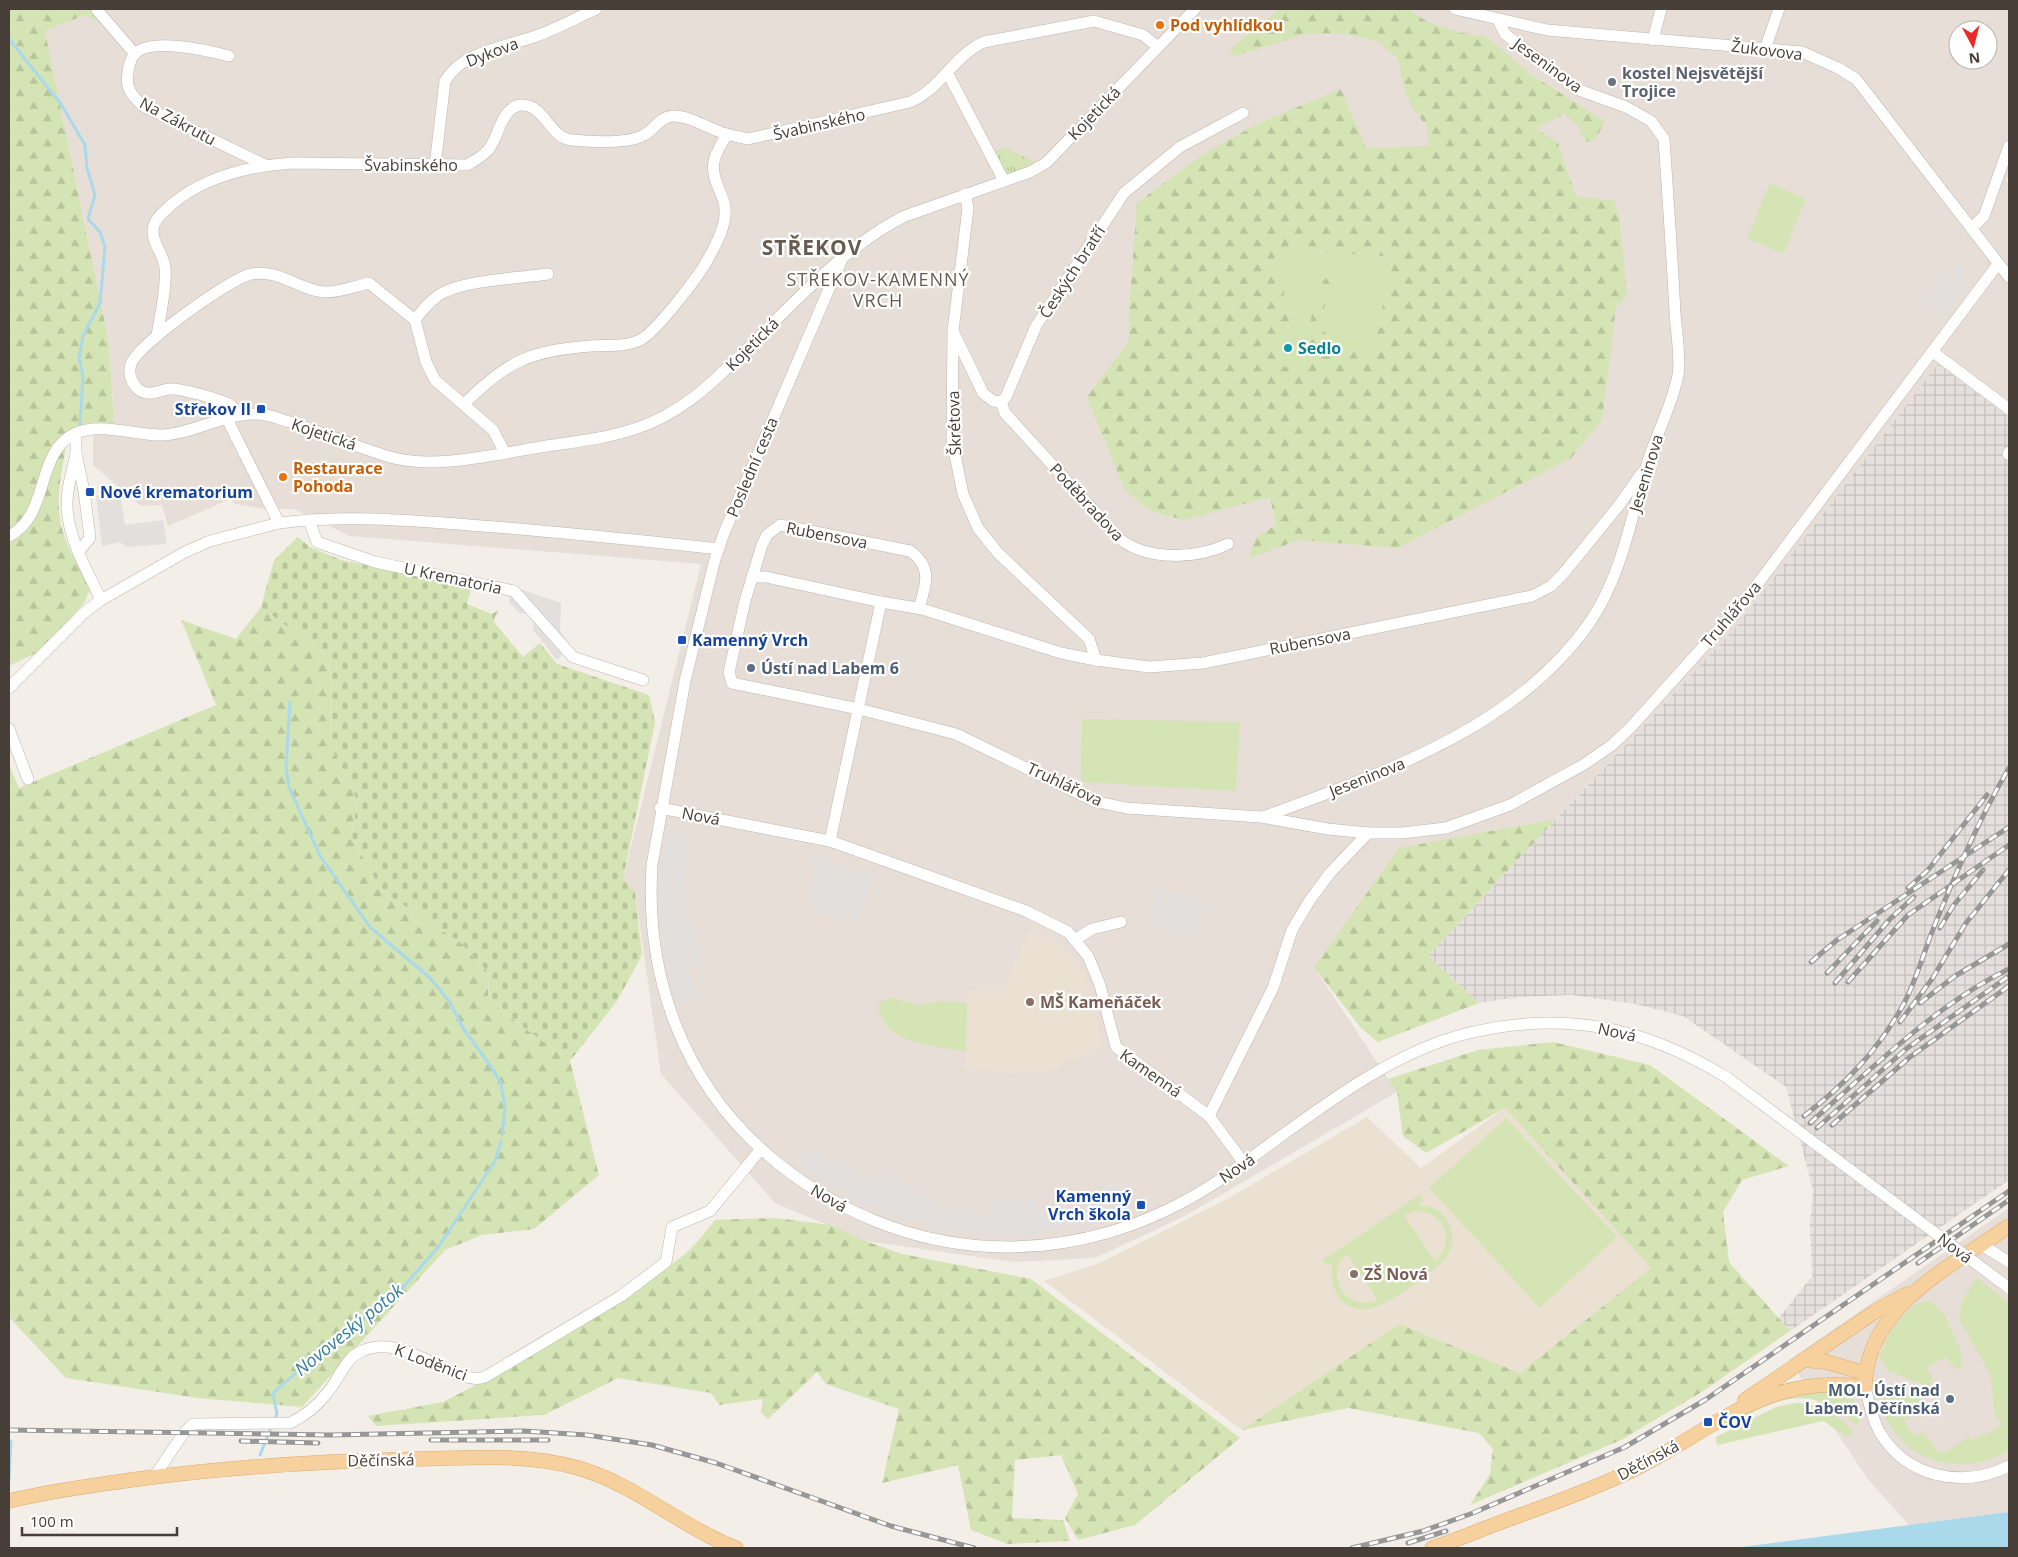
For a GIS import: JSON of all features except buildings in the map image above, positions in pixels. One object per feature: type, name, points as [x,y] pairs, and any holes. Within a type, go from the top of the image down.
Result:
[{"type":"main road","points":[[1721,1418],[1803,1360],[1876,1312],[1922,1285],[2009,1226]]},
{"type":"main road","points":[[1865,1387],[1865,1373],[1879,1335],[1886,1324],[1922,1285]]},
{"type":"main road","points":[[1803,1360],[1826,1362],[1865,1373]]},
{"type":"main road","name":"Děčínská","points":[[1432,1548],[1622,1475],[1721,1418],[1762,1399],[1801,1387],[1837,1384],[1865,1387]]},
{"type":"main road","name":"Děčínská","points":[[9,1501],[71,1489],[246,1466],[327,1461],[472,1458],[549,1461],[579,1468],[610,1480],[713,1538],[736,1548]]},
{"type":"street","name":"Dykova","points":[[435,166],[445,81],[451,70],[464,61],[514,42],[536,37],[596,9]]},
{"type":"street","name":"Kojetická","points":[[76,433],[108,430],[136,434],[165,435],[240,415],[265,414],[392,458],[436,462],[608,436],[642,427],[681,408],[704,391],[818,279],[889,224],[965,194],[1030,172],[1046,163],[1195,9]]},
{"type":"street","name":"Žukovova","points":[[1455,9],[1547,30],[1802,52],[1838,68],[1856,79],[2009,277]]},
{"type":"street","points":[[1653,40],[1661,9]]},
{"type":"street","points":[[1764,49],[1779,9]]},
{"type":"street","points":[[97,10],[135,54],[144,49],[166,46],[197,49],[229,56]]},
{"type":"street","name":"Švabinského","points":[[157,336],[166,269],[163,257],[154,242],[153,226],[159,216],[178,199],[199,186],[233,172],[265,165],[292,164],[466,165],[481,157],[490,148],[508,112],[520,105],[534,108],[558,136],[570,140],[636,139],[646,135],[658,123],[670,116],[682,117],[727,134],[748,139],[763,137],[910,102],[929,92],[970,48],[984,42],[1094,20],[1143,35],[1158,47]]},
{"type":"street","name":"Jeseninova","points":[[1261,817],[1376,776],[1440,745],[1519,696],[1558,661],[1591,621],[1606,591],[1623,550],[1646,466],[1678,374],[1664,139],[1651,121],[1626,107],[1579,90],[1505,34],[1498,20]]},
{"type":"street","name":"Na Zákrutu","points":[[135,54],[128,72],[127,84],[131,96],[142,106],[265,165]]},
{"type":"street","points":[[947,72],[1004,181]]},
{"type":"street","name":"Českých bratří","points":[[1001,402],[1006,397],[1036,326],[1124,193],[1180,146],[1243,113]]},
{"type":"street","points":[[464,404],[502,371],[536,353],[554,349],[628,344],[640,340],[651,331],[700,275],[725,220],[724,205],[715,177],[714,162],[727,134]]},
{"type":"street","points":[[1972,228],[1984,216],[2009,146]]},
{"type":"street","name":"Škrétova","points":[[965,194],[968,208],[953,331],[952,440],[963,494],[978,528],[998,554],[1089,639],[1096,660]]},
{"type":"street","name":"Poslední cesta","points":[[685,681],[719,549],[841,261]]},
{"type":"street","name":"Truhlářova","points":[[752,577],[729,672],[732,683],[859,710],[956,734],[1094,801],[1126,808],[1261,817],[1328,830],[1368,833],[1446,828],[1510,806],[1583,765],[1612,745],[1631,727],[1747,598],[1998,264]]},
{"type":"street","points":[[240,415],[230,404],[185,391],[170,389],[155,394],[137,388],[130,374],[131,363],[157,336],[216,291],[233,281],[251,274],[270,274],[324,292],[369,283],[415,320],[426,362],[435,380],[493,430],[505,453]]},
{"type":"street","points":[[415,320],[426,305],[441,294],[458,287],[548,274]]},
{"type":"street","points":[[953,331],[983,393],[993,401],[1001,402]]},
{"type":"street","points":[[1933,352],[2009,410]]},
{"type":"street","name":"Poděbradova","points":[[1001,402],[1005,413],[1120,540],[1130,547],[1160,555],[1214,551],[1228,544]]},
{"type":"street","points":[[227,419],[280,523]]},
{"type":"street","points":[[9,536],[32,517],[56,451],[65,440],[76,433]]},
{"type":"street","points":[[76,433],[76,454],[67,508],[78,552],[101,600]]},
{"type":"street","points":[[76,454],[84,491],[90,538],[78,552]]},
{"type":"street","name":"Rubensova","points":[[919,608],[926,574],[921,559],[910,551],[780,524],[766,536],[752,577],[766,577],[881,602],[919,608],[965,620],[1061,653],[1096,660],[1149,667],[1203,663],[1523,600],[1551,586],[1563,574],[1620,504],[1646,466]]},
{"type":"street","points":[[9,688],[85,612],[101,600],[193,548],[210,541],[280,523],[309,520],[382,518],[519,528],[719,549]]},
{"type":"street","name":"U Krematoria","points":[[309,520],[317,542],[375,562],[514,591],[573,657],[643,680]]},
{"type":"street","points":[[830,841],[881,602]]},
{"type":"street","name":"Nová","points":[[685,681],[660,808],[650,894],[654,948],[664,995],[681,1038],[712,1091],[738,1126],[761,1149],[814,1190],[873,1221],[921,1238],[992,1247],[1056,1244],[1121,1229],[1179,1204],[1244,1163],[1384,1067],[1423,1049],[1466,1033],[1507,1025],[1548,1023],[1617,1030],[1677,1049],[1726,1077],[2009,1288]]},
{"type":"street","points":[[9,729],[28,779]]},
{"type":"street","name":"Nová","points":[[660,808],[830,841]]},
{"type":"street","points":[[1209,1116],[1273,988],[1292,930],[1310,900],[1330,873],[1368,833]]},
{"type":"street","name":"Kamenná","points":[[830,841],[1026,912],[1068,932],[1076,939],[1088,956],[1100,985],[1116,1047],[1209,1116],[1244,1163]]},
{"type":"street","points":[[1076,939],[1092,929],[1121,922]]},
{"type":"street","name":"K Loděnici","points":[[154,1477],[183,1434],[194,1424],[290,1423],[304,1417],[328,1392],[342,1371],[360,1351],[384,1345],[399,1348],[472,1379],[485,1377],[621,1296],[666,1262],[672,1227],[710,1211],[761,1149]]},
{"type":"street","points":[[1982,1245],[2009,1262]]},
{"type":"street","points":[[1865,1387],[1872,1414],[1885,1440],[1896,1453],[1930,1474],[1954,1478],[1974,1478],[2009,1466]]},
{"type":"shaded area","points":[[94,9],[2009,9],[2009,171],[2006,181],[2009,183],[2009,417],[1938,365],[1735,628],[1556,819],[1399,849],[1314,967],[1397,1092],[1183,1217],[1095,1258],[1014,1262],[865,1241],[775,1203],[661,1074],[635,892],[623,879],[701,564],[350,536],[294,509],[265,509],[235,504],[231,499],[168,526],[162,505],[141,506],[93,465],[93,424],[114,423],[109,343],[45,31],[85,15]]},
{"type":"shaded area","points":[[1963,261],[1965,271],[1961,287],[1944,318],[1927,300],[1938,290],[1934,285]]},
{"type":"shaded area","points":[[1938,364],[2009,417],[2009,1180],[1790,1331],[1779,1318],[1812,1276],[1810,1225],[1813,1190],[1786,1087],[1683,1016],[1635,1004],[1572,995],[1518,997],[1479,1003],[1428,956],[1735,628]]},
{"type":"shaded area","points":[[120,494],[125,525],[163,520],[167,544],[127,547],[120,542],[102,546],[96,496]]},
{"type":"shaded area","points":[[511,586],[561,603],[560,631],[571,646],[557,660],[533,630],[533,620],[526,613],[519,613],[509,602]]},
{"type":"shaded area","points":[[664,831],[689,838],[681,893],[682,917],[694,928],[699,962],[690,972],[698,998],[677,1004],[663,954],[659,905]]},
{"type":"shaded area","points":[[813,857],[874,876],[859,921],[812,911]]},
{"type":"shaded area","points":[[1157,891],[1207,901],[1197,936],[1151,925]]},
{"type":"shaded area","name":"MŠ Kameňáček","points":[[1030,930],[1059,944],[1075,960],[1085,975],[1098,1025],[1100,1049],[1074,1060],[1065,1059],[1060,1068],[1046,1071],[1010,1073],[965,1068],[968,991],[998,990],[1005,985]]},
{"type":"shaded area","name":"ZŠ Nová","points":[[1505,1108],[1652,1268],[1520,1373],[1399,1324],[1242,1430],[1044,1281],[1100,1263],[1229,1198],[1367,1117],[1421,1168]]},
{"type":"shaded area","points":[[805,1152],[815,1152],[874,1182],[881,1174],[914,1186],[911,1197],[973,1215],[991,1217],[993,1201],[1035,1200],[1039,1211],[1079,1205],[1103,1198],[1100,1187],[1120,1180],[1129,1207],[1106,1219],[1030,1234],[976,1233],[941,1228],[895,1215],[846,1195],[798,1164]]},
{"type":"shaded area","points":[[2009,1208],[2009,1512],[1909,1525],[1867,1478],[1789,1360]]},
{"type":"green space","points":[[9,9],[101,9],[128,38],[85,15],[45,31],[109,343],[114,424],[93,424],[68,433],[60,481],[60,521],[66,541],[90,590],[84,603],[42,650],[9,666]]},
{"type":"green space","points":[[1279,9],[1407,9],[1428,22],[1458,32],[1487,37],[1528,72],[1605,120],[1596,139],[1586,142],[1578,126],[1564,114],[1536,128],[1558,143],[1576,196],[1615,201],[1620,222],[1627,296],[1616,307],[1602,420],[1571,458],[1398,548],[1299,540],[1249,558],[1256,537],[1276,525],[1270,497],[1183,520],[1150,511],[1125,490],[1087,397],[1129,341],[1129,312],[1137,203],[1202,155],[1259,123],[1341,89],[1366,148],[1429,146],[1426,125],[1414,111],[1404,89],[1398,59],[1377,41],[1339,33],[1306,34],[1234,56],[1230,49]],"holes":[[[1291,251],[1386,256],[1392,266],[1372,353],[1340,350],[1319,326],[1331,285],[1326,278],[1322,280],[1305,340],[1311,353],[1301,368],[1284,367],[1274,351],[1295,315],[1282,308],[1286,277],[1272,266],[1275,257]]]},
{"type":"green space","points":[[1005,147],[1034,162],[1027,168],[1005,177],[992,153]]},
{"type":"green space","points":[[1770,183],[1806,199],[1783,254],[1747,238]]},
{"type":"green space","points":[[1291,251],[1385,256],[1392,266],[1372,353],[1340,350],[1319,326],[1331,285],[1326,279],[1311,353],[1301,368],[1284,368],[1274,351],[1295,315],[1282,308],[1286,277],[1272,266],[1275,257]]},
{"type":"green space","points":[[298,537],[310,547],[341,560],[472,587],[467,604],[492,614],[497,610],[499,612],[495,616],[494,622],[523,657],[540,643],[557,664],[649,695],[655,722],[623,879],[635,892],[642,955],[617,1001],[570,1061],[503,1012],[488,997],[489,973],[460,942],[382,891],[351,836],[358,802],[331,746],[332,677],[324,654],[261,607],[274,560]]},
{"type":"green space","points":[[261,607],[324,654],[332,677],[331,746],[358,802],[351,836],[382,891],[460,942],[489,973],[488,997],[503,1012],[570,1061],[599,1175],[534,1229],[482,1235],[445,1250],[302,1407],[198,1398],[66,1378],[9,1317],[9,764],[19,788],[216,705],[181,620],[236,639]]},
{"type":"green space","points":[[1082,719],[1240,722],[1236,791],[1081,782]]},
{"type":"green space","points":[[1556,819],[1428,956],[1479,1003],[1378,1042],[1361,1028],[1314,967],[1399,848]]},
{"type":"green space","points":[[889,998],[920,1005],[941,1001],[967,1003],[966,1051],[926,1045],[901,1036],[890,1029],[883,1020],[878,1007],[881,1002]]},
{"type":"green space","points":[[1553,1042],[1650,1065],[1789,1166],[1742,1180],[1723,1212],[1729,1262],[1790,1331],[1700,1393],[1621,1440],[1470,1505],[1490,1474],[1493,1449],[1479,1433],[1348,1408],[1242,1430],[1399,1324],[1520,1373],[1651,1268],[1505,1108],[1426,1153],[1403,1136],[1397,1092],[1388,1079],[1478,1050]]},
{"type":"green space","points":[[1506,1118],[1617,1237],[1540,1308],[1429,1188]]},
{"type":"green space","points":[[1419,1195],[1423,1201],[1418,1205],[1430,1207],[1441,1213],[1447,1220],[1452,1232],[1452,1245],[1449,1253],[1436,1268],[1399,1295],[1368,1309],[1358,1309],[1343,1302],[1334,1288],[1332,1280],[1333,1263],[1327,1266],[1323,1260]],"holes":[[[1415,1211],[1425,1212],[1433,1216],[1444,1228],[1446,1236],[1445,1245],[1442,1253],[1435,1261],[1404,1215]],[[1347,1254],[1378,1300],[1367,1303],[1357,1301],[1348,1297],[1342,1290],[1338,1282],[1337,1272],[1340,1263]]]},
{"type":"green space","points":[[775,1218],[831,1225],[865,1241],[902,1254],[1031,1279],[1240,1438],[1135,1525],[1078,1540],[1065,1518],[1078,1494],[1061,1455],[1015,1460],[1012,1518],[1063,1520],[1070,1541],[1008,1544],[971,1530],[958,1465],[882,1483],[899,1409],[826,1384],[817,1372],[768,1419],[761,1412],[763,1399],[719,1405],[711,1393],[618,1378],[544,1415],[376,1426],[368,1416],[443,1402],[478,1384],[658,1270],[676,1261],[690,1249],[715,1220]]},
{"type":"green space","points":[[1977,1278],[2009,1303],[2009,1451],[1977,1463],[1944,1463],[1928,1458],[1914,1450],[1901,1439],[1883,1414],[1879,1393],[1888,1388],[1928,1401],[1904,1421],[1915,1436],[1923,1432],[1938,1451],[1947,1452],[1969,1436],[1972,1441],[1984,1432],[1986,1435],[2002,1425],[1995,1415],[1990,1374],[1959,1319],[1961,1302]]},
{"type":"green space","points":[[1924,1301],[1932,1302],[1945,1315],[1962,1354],[1961,1366],[1958,1371],[1946,1357],[1926,1368],[1933,1378],[1929,1381],[1934,1387],[1888,1371],[1880,1359],[1890,1333],[1902,1317],[1909,1310]]},
{"type":"green space","points":[[1820,1389],[1842,1392],[1851,1397],[1860,1417],[1857,1427],[1839,1411],[1822,1402],[1805,1398],[1788,1399],[1771,1404],[1717,1431],[1758,1406],[1787,1394]]},
{"type":"green space","points":[[1796,1403],[1813,1405],[1828,1411],[1854,1432],[1847,1437],[1823,1421],[1717,1445],[1716,1437],[1776,1407]]},
{"type":"water","points":[[2008,1512],[2009,1548],[1734,1548]]},
{"type":"waterway","name":"Novoveský potok","points":[[9,39],[61,104],[85,145],[87,168],[95,195],[88,219],[100,232],[105,247],[100,303],[83,336],[79,358],[83,376],[80,424]]},
{"type":"waterway","name":"Novoveský potok","points":[[290,702],[286,769],[289,787],[320,856],[370,927],[430,978],[449,1001],[463,1028],[494,1071],[501,1084],[505,1109],[502,1135]]},
{"type":"waterway","name":"Novoveský potok","points":[[275,1418],[277,1414],[273,1393],[333,1340],[392,1300],[439,1246],[495,1161],[501,1142]]},
{"type":"waterway","name":"Novoveský potok","points":[[260,1455],[270,1430]]},
{"type":"waterway","points":[[9,1479],[11,1441]]},
{"type":"railway","points":[[1804,1116],[1859,1067],[1892,1024],[1912,986],[1961,863],[1988,805],[2009,768]]},
{"type":"railway","points":[[1908,888],[1928,870],[1987,795]]},
{"type":"railway","points":[[1811,962],[1837,940],[2009,827]]},
{"type":"railway","points":[[1848,982],[1908,915],[2009,845]]},
{"type":"railway","points":[[1940,928],[1953,906],[1983,870]]},
{"type":"railway","points":[[1900,1022],[1932,979],[1966,923],[2009,870]]},
{"type":"railway","points":[[1835,983],[1890,919],[1914,897]]},
{"type":"railway","points":[[1827,973],[1877,921]]},
{"type":"railway","points":[[1920,1003],[1955,976],[2009,944]]},
{"type":"railway","points":[[1810,1123],[1880,1060],[1930,1019],[1982,983],[2009,969]]},
{"type":"railway","points":[[1817,1128],[1906,1049],[2009,976]]},
{"type":"railway","points":[[1832,1125],[1910,1057],[2009,986]]},
{"type":"railway","points":[[1352,1548],[1423,1531],[1473,1513],[1625,1447],[1705,1400],[2009,1191]]},
{"type":"railway","points":[[1918,1263],[2009,1200]]},
{"type":"railway","points":[[9,1430],[330,1435],[524,1431],[587,1435],[652,1445],[716,1463],[891,1526],[974,1548]]},
{"type":"railway","points":[[431,1440],[548,1440]]},
{"type":"railway","points":[[241,1441],[318,1443]]},
{"type":"railway","points":[[1408,1543],[1446,1531]]},
{"type":"place","name":"Pod vyhlídkou","points":[[1160,25]]},
{"type":"place","name":"kostel Nejsvětější Trojice","points":[[1612,82]]},
{"type":"place","name":"Sedlo","points":[[1288,348]]},
{"type":"place","name":"Střekov II","points":[[261,409]]},
{"type":"place","name":"Restaurace Pohoda","points":[[283,477]]},
{"type":"place","name":"Nové krematorium","points":[[90,492]]},
{"type":"place","name":"Kamenný Vrch","points":[[682,640]]},
{"type":"place","name":"Ústí nad Labem 6","points":[[751,668]]},
{"type":"place","name":"MŠ Kameňáček","points":[[1030,1002]]},
{"type":"place","name":"Kamenný Vrch škola","points":[[1141,1205]]},
{"type":"place","name":"ZŠ Nová","points":[[1354,1274]]},
{"type":"place","name":"MOL, Ústí nad Labem, Děčínská","points":[[1950,1399]]},
{"type":"place","name":"ČOV","points":[[1708,1422]]},
{"type":"district","name":"STŘEKOV","points":[[812,248]]},
{"type":"district","name":"STŘEKOV-KAMENNÝ VRCH","points":[[878,290]]}]
